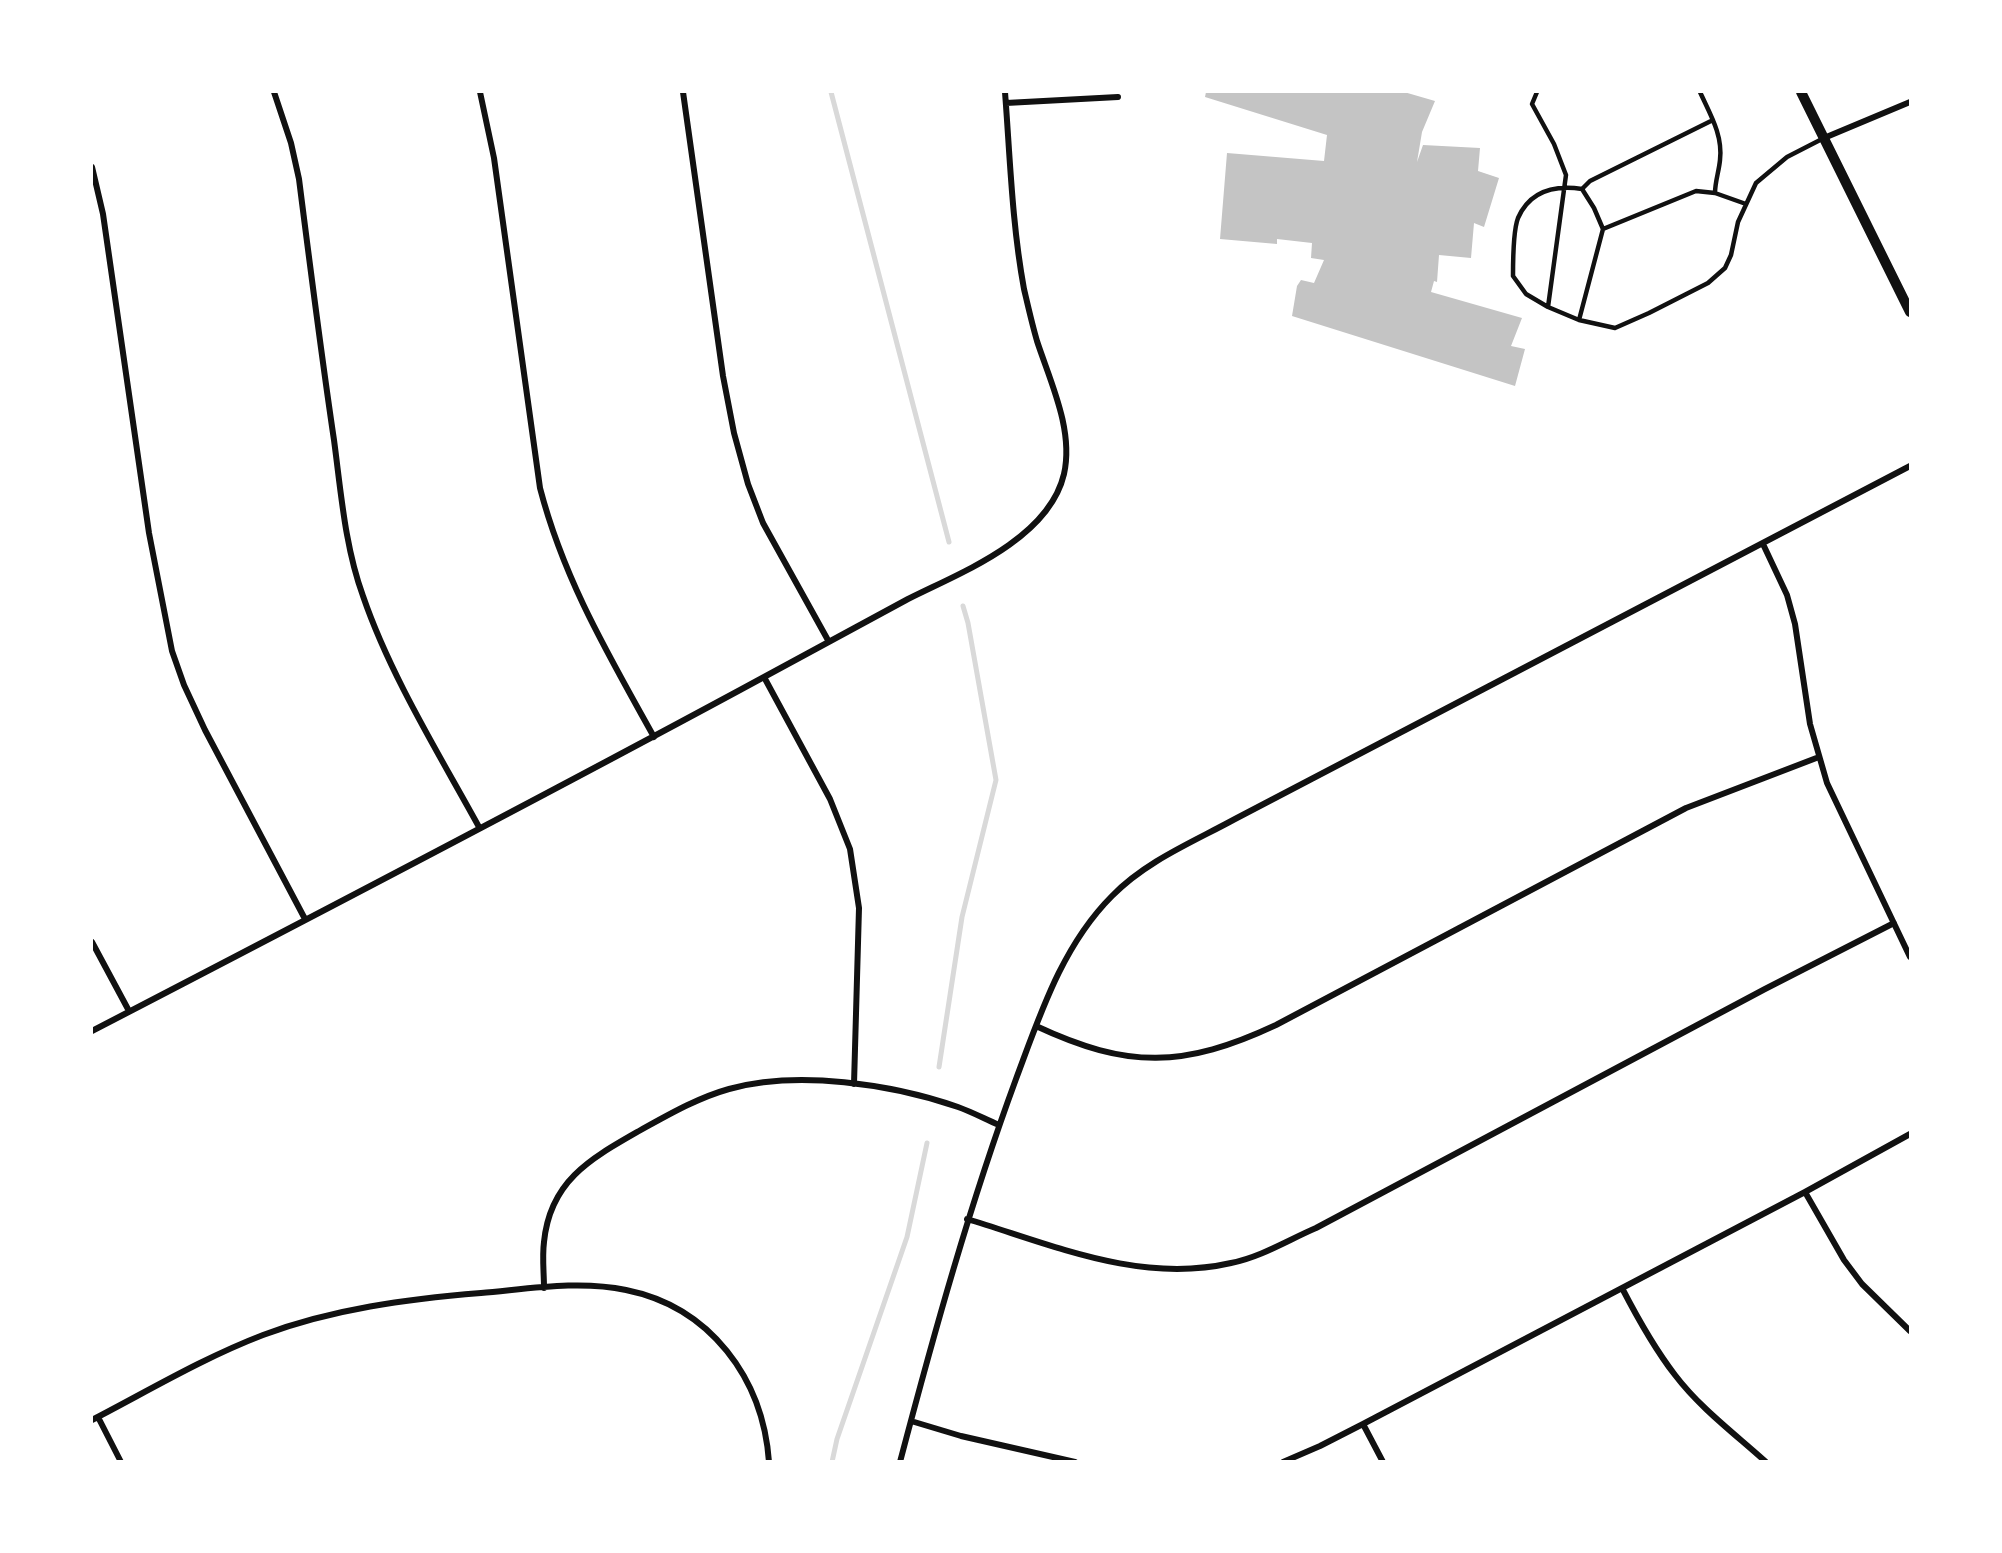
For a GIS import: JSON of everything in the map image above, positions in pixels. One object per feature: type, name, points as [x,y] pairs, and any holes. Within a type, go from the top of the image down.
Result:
[{"type":"street","points":[[274,92],[291,143],[299,179],[344,512],[354,568],[363,597],[384,647],[479,827]]},
{"type":"street","points":[[480,92],[494,158],[540,488],[550,528],[566,569],[591,621],[654,736]]},
{"type":"street","points":[[683,92],[723,376],[734,433],[748,484],[763,523],[829,642]]},
{"type":"street","points":[[92,1031],[975,566],[1010,545],[1032,527],[1048,508],[1059,489],[1064,474],[1065,441],[1062,420],[1036,337],[1019,256],[1005,92]]},
{"type":"street","points":[[1802,92],[1911,312]]},
{"type":"street","points":[[1006,103],[1118,97]]},
{"type":"street","points":[[1824,138],[1911,102]]},
{"type":"street","points":[[92,167],[103,214],[149,533],[172,651],[184,685],[205,730],[305,919]]},
{"type":"street","points":[[900,1461],[968,1219],[999,1125],[1036,1026],[1070,951],[1112,895],[1160,859],[1911,466]]},
{"type":"street","points":[[1763,544],[1787,596],[1795,624],[1810,724],[1819,757],[1837,807],[1911,957]]},
{"type":"street","points":[[764,677],[830,799],[850,849],[859,908],[854,1084]]},
{"type":"street","points":[[1036,1026],[1081,1046],[1111,1054],[1167,1059],[1215,1049],[1276,1025],[1686,808],[1819,757]]},
{"type":"street","points":[[968,1219],[1138,1268],[1192,1269],[1253,1257],[1316,1228],[1765,989],[1894,923]]},
{"type":"street","points":[[92,942],[129,1011]]},
{"type":"street","points":[[544,1288],[543,1245],[546,1222],[552,1204],[562,1188],[600,1153],[669,1114],[707,1096],[758,1083],[787,1080],[854,1084],[929,1098],[959,1107],[999,1125]]},
{"type":"street","points":[[1283,1461],[1320,1446],[1363,1424],[1911,1134]]},
{"type":"street","points":[[1805,1192],[1844,1260],[1862,1284],[1911,1331]]},
{"type":"street","points":[[92,1420],[220,1354],[296,1324],[382,1305],[459,1295],[597,1286],[626,1290],[654,1298],[694,1320],[720,1343],[749,1383],[760,1408],[769,1461]]},
{"type":"street","points":[[1622,1288],[1657,1351],[1676,1377],[1702,1405],[1766,1461]]},
{"type":"street","points":[[98,1417],[121,1461]]},
{"type":"street","points":[[910,1421],[960,1436],[1075,1461]]},
{"type":"street","points":[[1363,1424],[1383,1461]]},
{"type":"lane","points":[[1537,92],[1532,104],[1554,144],[1566,175],[1548,307]]},
{"type":"lane","points":[[1700,92],[1719,133],[1720,159],[1715,193]]},
{"type":"lane","points":[[1582,189],[1590,181],[1713,120]]},
{"type":"lane","points":[[1579,320],[1603,229],[1582,189],[1564,186],[1535,195],[1518,219],[1513,276],[1526,294],[1548,307],[1579,320],[1615,328],[1649,314],[1708,283],[1725,268],[1731,255],[1738,222],[1756,183],[1787,157],[1824,138]]},
{"type":"lane","points":[[1603,229],[1696,191],[1715,193],[1746,204]]},
{"type":"building","points":[[1206,92],[1404,92],[1435,101],[1422,132],[1417,162],[1423,145],[1480,148],[1478,171],[1499,178],[1484,227],[1474,223],[1471,258],[1439,255],[1437,282],[1434,281],[1431,292],[1522,318],[1511,346],[1525,349],[1515,386],[1292,316],[1297,286],[1301,280],[1314,283],[1324,260],[1311,258],[1312,243],[1277,239],[1277,244],[1220,239],[1227,153],[1324,161],[1327,135],[1205,97]]},
{"type":"waterway","points":[[831,92],[949,542]]},
{"type":"waterway","points":[[939,1067],[962,917],[996,780],[963,606]]},
{"type":"waterway","points":[[832,1462],[837,1439],[907,1237],[927,1143]]}]
